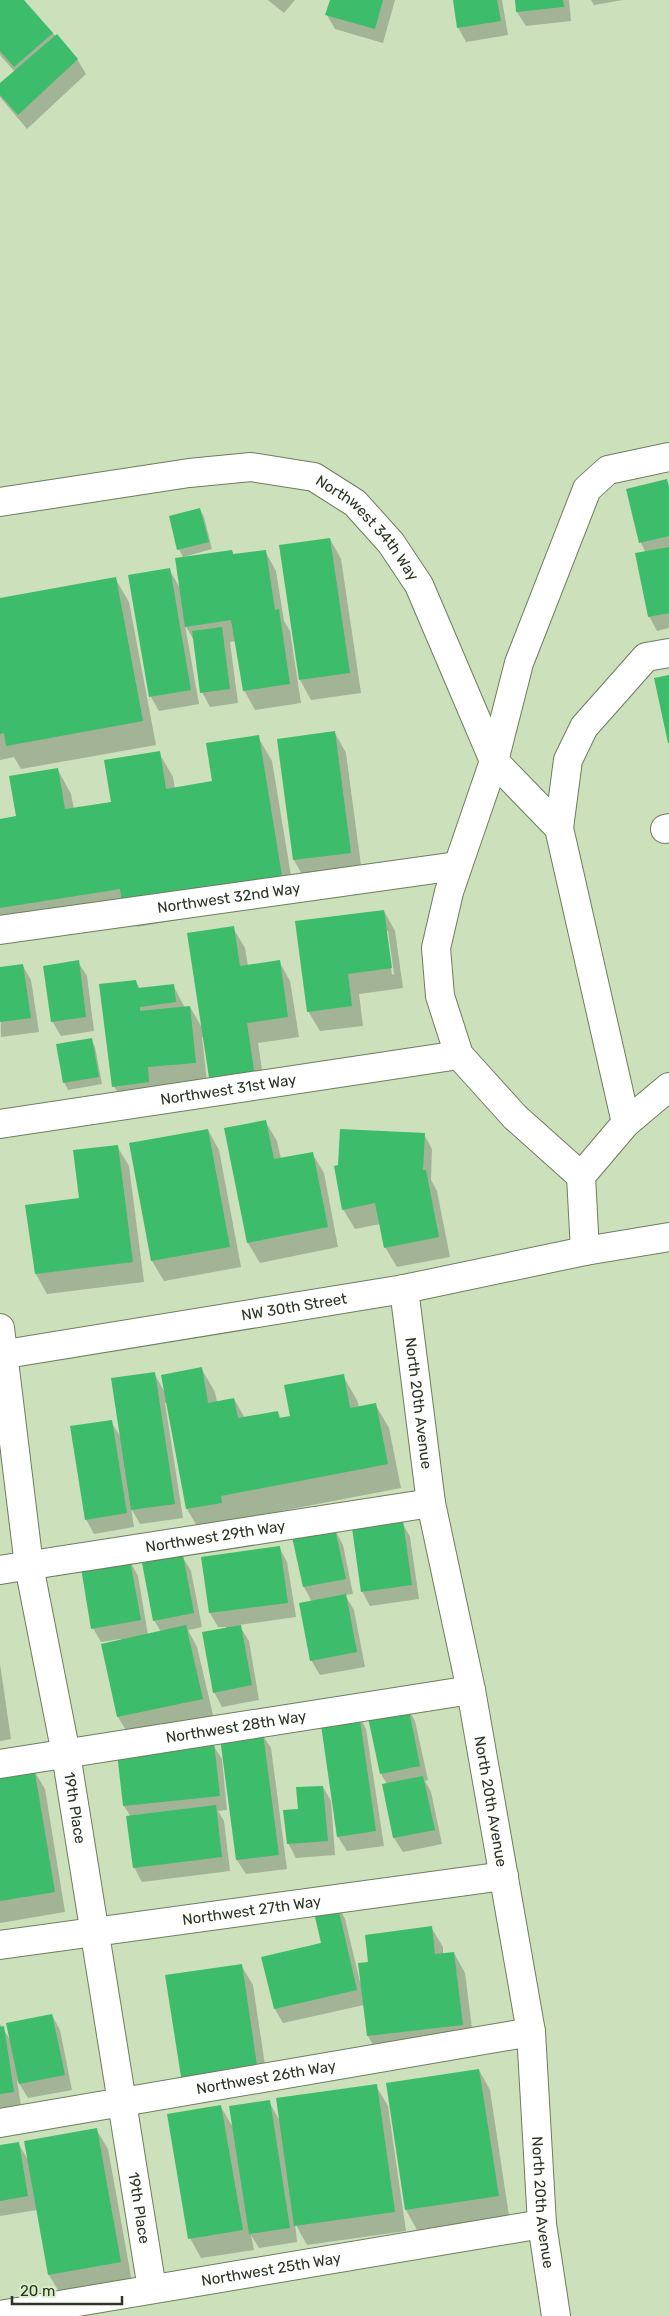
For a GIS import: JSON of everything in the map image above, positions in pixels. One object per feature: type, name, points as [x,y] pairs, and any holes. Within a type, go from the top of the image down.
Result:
[{"type":"street","points":[[581,1176],[515,1117],[458,1055],[440,996],[436,948],[457,866],[494,761],[519,663],[587,489],[608,470],[669,457]]},
{"type":"street","name":"Northwest 34th Way","points":[[0,502],[190,473],[251,467],[314,477],[355,503],[391,543],[419,585],[494,761],[559,828]]},
{"type":"street","points":[[626,1123],[559,828],[568,760],[584,727],[646,657],[669,652]]},
{"type":"street","name":"Northwest 32nd Way","points":[[0,930],[457,866]]},
{"type":"street","name":"Northwest 31st Way","points":[[0,1124],[458,1055]]},
{"type":"street","points":[[585,1251],[581,1176],[626,1123],[669,1087]]},
{"type":"street","name":"NW 30th Street","points":[[1,1346],[404,1289],[585,1251],[669,1237]]},
{"type":"street","name":"North 20th Avenue","points":[[404,1289],[431,1503],[471,1690],[531,2032],[542,2224],[556,2316]]},
{"type":"street","name":"19th Place","points":[[1,1346],[29,1566],[66,1754],[152,2289]]},
{"type":"street","name":"Northwest 29th Way","points":[[0,1570],[431,1503]]},
{"type":"street","name":"Northwest 28th Way","points":[[0,1764],[471,1690]]},
{"type":"street","name":"Northwest 27th Way","points":[[0,1945],[504,1876]]},
{"type":"street","name":"Northwest 26th Way","points":[[0,2123],[531,2032]]},
{"type":"street","name":"Northwest 25th Way","points":[[0,2315],[542,2224]]},
{"type":"building","points":[[0,0],[24,0],[53,33],[14,67],[0,51]]},
{"type":"building","points":[[330,0],[383,0],[375,29],[325,15]]},
{"type":"building","points":[[453,0],[497,0],[501,21],[457,28]]},
{"type":"building","points":[[515,0],[563,0],[564,7],[516,12]]},
{"type":"building","points":[[57,34],[78,59],[18,115],[0,95],[0,83]]},
{"type":"building","points":[[667,479],[669,488],[669,536],[639,543],[626,489]]},
{"type":"building","points":[[200,508],[209,542],[177,550],[169,516]]},
{"type":"building","points":[[330,538],[350,673],[299,680],[279,545]]},
{"type":"building","points":[[669,547],[669,613],[648,617],[635,553]]},
{"type":"building","points":[[232,550],[233,554],[266,550],[275,610],[279,609],[290,684],[243,691],[231,620],[185,627],[175,558]]},
{"type":"building","points":[[170,568],[191,690],[149,697],[128,575]]},
{"type":"building","points":[[116,577],[143,721],[6,746],[4,733],[0,734],[0,598]]},
{"type":"building","points":[[222,627],[230,689],[200,693],[192,631]]},
{"type":"building","points":[[669,675],[669,743],[668,743],[654,678]]},
{"type":"building","points":[[335,731],[351,853],[293,860],[277,739]]},
{"type":"building","points":[[259,735],[282,876],[122,903],[120,889],[0,908],[0,819],[16,816],[9,776],[58,768],[65,809],[111,802],[104,760],[160,751],[166,789],[212,781],[206,743]]},
{"type":"building","points":[[384,910],[392,968],[348,974],[352,1006],[307,1012],[295,921]]},
{"type":"building","points":[[234,926],[240,966],[280,960],[288,1017],[247,1023],[255,1077],[210,1084],[187,933]]},
{"type":"building","points":[[79,960],[86,1017],[51,1022],[43,966]]},
{"type":"building","points":[[23,964],[31,1018],[0,1022],[0,967]]},
{"type":"building","points":[[136,980],[138,988],[174,984],[176,1002],[140,1007],[140,1011],[190,1006],[196,1063],[148,1067],[149,1082],[112,1087],[99,984]]},
{"type":"building","points":[[92,1038],[99,1077],[63,1083],[56,1044]]},
{"type":"building","points":[[266,1120],[274,1159],[313,1152],[328,1227],[247,1243],[224,1128]]},
{"type":"building","points":[[208,1129],[230,1247],[151,1261],[129,1143]]},
{"type":"building","points":[[340,1129],[425,1133],[423,1170],[426,1170],[439,1237],[384,1248],[375,1203],[342,1210],[334,1166],[338,1165]]},
{"type":"building","points":[[118,1145],[133,1262],[35,1274],[25,1205],[79,1198],[73,1150]]},
{"type":"building","points":[[202,1367],[208,1403],[234,1398],[238,1418],[278,1411],[279,1418],[290,1416],[284,1385],[344,1374],[350,1408],[376,1403],[388,1464],[221,1496],[222,1503],[186,1509],[161,1375]]},
{"type":"building","points":[[155,1372],[175,1504],[131,1510],[111,1378]]},
{"type":"building","points":[[112,1420],[127,1513],[85,1520],[70,1426]]},
{"type":"building","points":[[403,1521],[412,1585],[361,1592],[352,1528]]},
{"type":"building","points":[[335,1529],[346,1579],[303,1587],[292,1537]]},
{"type":"building","points":[[280,1546],[288,1603],[209,1613],[201,1557]]},
{"type":"building","points":[[183,1555],[194,1613],[153,1621],[142,1563]]},
{"type":"building","points":[[130,1560],[141,1620],[91,1629],[81,1568]]},
{"type":"building","points":[[346,1594],[357,1652],[310,1661],[299,1603]]},
{"type":"building","points":[[186,1625],[203,1699],[117,1717],[101,1644]]},
{"type":"building","points":[[241,1625],[252,1685],[213,1693],[202,1632]]},
{"type":"building","points":[[408,1705],[420,1766],[380,1774],[367,1713]]},
{"type":"building","points":[[359,1713],[376,1831],[337,1837],[320,1718]]},
{"type":"building","points":[[263,1733],[279,1855],[236,1860],[220,1738]]},
{"type":"building","points":[[214,1743],[220,1796],[123,1806],[117,1753]]},
{"type":"building","points":[[34,1767],[55,1892],[0,1901],[0,1773]]},
{"type":"building","points":[[423,1776],[435,1830],[393,1838],[382,1784]]},
{"type":"building","points":[[323,1786],[328,1841],[287,1844],[283,1810],[298,1809],[296,1787]]},
{"type":"building","points":[[216,1805],[222,1857],[133,1868],[126,1816]]},
{"type":"building","points":[[337,1903],[357,1990],[274,2009],[261,1957],[321,1943],[313,1908]]},
{"type":"building","points":[[432,1926],[435,1954],[454,1952],[463,2025],[367,2036],[358,1963],[368,1962],[365,1935]]},
{"type":"building","points":[[242,1964],[258,2072],[182,2083],[165,1975]]},
{"type":"building","points":[[52,2014],[65,2075],[19,2084],[6,2023]]},
{"type":"building","points":[[4,2026],[14,2092],[0,2094],[0,2027]]},
{"type":"building","points":[[479,2069],[499,2196],[405,2210],[386,2083]]},
{"type":"building","points":[[377,2084],[395,2212],[294,2226],[276,2098]]},
{"type":"building","points":[[270,2100],[290,2228],[249,2234],[229,2106]]},
{"type":"building","points":[[221,2105],[243,2230],[188,2239],[167,2114]]},
{"type":"building","points":[[97,2128],[121,2262],[48,2275],[24,2141]]},
{"type":"building","points":[[19,2142],[28,2196],[0,2201],[0,2145]]}]
